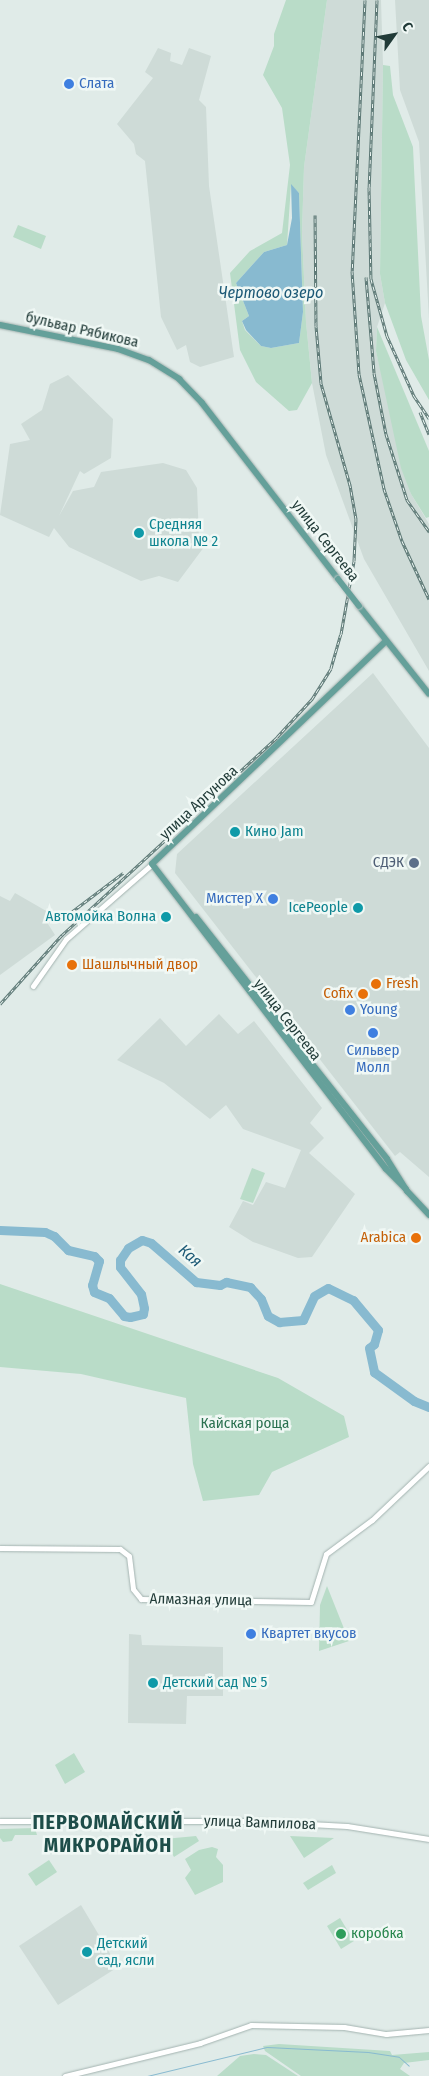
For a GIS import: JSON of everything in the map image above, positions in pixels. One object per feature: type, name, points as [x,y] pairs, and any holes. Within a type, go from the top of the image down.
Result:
[{"type":"main road","name":"бульвар Рябикова","points":[[0,325],[66,337],[138,355],[179,379],[202,403]]},
{"type":"main road","name":"улица Сергеева","points":[[202,403],[429,694]]},
{"type":"main road","name":"улица Аргунова","points":[[152,864],[386,641]]},
{"type":"main road","name":"улица Сергеева","points":[[152,864],[386,1169],[429,1215]]},
{"type":"main road","name":"улица Сергеева","points":[[186,907],[203,924],[306,1054],[396,1170],[406,1189]]},
{"type":"street","name":"улица Аргунова","points":[[33,986],[66,939],[152,864]]},
{"type":"street","name":"Алмазная улица","points":[[0,1548],[120,1549],[127,1553],[133,1589],[141,1599],[311,1602],[326,1554],[372,1520],[429,1466]]},
{"type":"street","name":"улица Вампилова","points":[[0,1821],[253,1821],[347,1826],[429,1839]]},
{"type":"street","points":[[65,2076],[200,2043],[252,2025],[344,2027],[386,2034],[429,2030]]},
{"type":"shaded area","points":[[327,0],[381,0],[383,65],[380,274],[385,303],[377,327],[376,351],[411,494],[429,524],[429,671],[364,559],[326,455],[312,383],[306,322],[302,233],[304,167]]},
{"type":"shaded area","points":[[395,0],[429,0],[429,319],[419,142],[400,90]]},
{"type":"shaded area","points":[[158,48],[171,53],[170,61],[182,65],[189,48],[211,56],[199,100],[206,107],[209,186],[234,357],[200,367],[190,362],[186,345],[177,350],[161,317],[145,161],[136,154],[134,144],[117,124],[153,78],[145,72]]},
{"type":"shaded area","points":[[68,375],[113,419],[111,458],[84,474],[80,471],[59,516],[73,491],[94,487],[101,472],[163,463],[186,470],[197,488],[199,538],[207,543],[178,582],[159,576],[141,581],[69,547],[54,528],[49,537],[0,515],[10,444],[30,440],[21,424],[42,410],[50,384]]},
{"type":"shaded area","points":[[373,673],[429,748],[429,1177],[400,1152],[395,1156],[175,873],[177,854]]},
{"type":"shaded area","points":[[15,893],[48,912],[54,920],[48,924],[55,935],[0,975],[0,896],[10,901]]},
{"type":"shaded area","points":[[219,1014],[238,1034],[254,1021],[322,1108],[310,1123],[324,1138],[309,1153],[355,1194],[312,1257],[298,1258],[253,1242],[229,1227],[243,1201],[253,1205],[266,1182],[285,1188],[301,1150],[243,1129],[226,1105],[210,1119],[164,1083],[117,1060],[160,1018],[186,1046]]},
{"type":"shaded area","points":[[129,1634],[141,1635],[142,1645],[223,1647],[223,1696],[187,1696],[186,1724],[128,1723]]},
{"type":"shaded area","points":[[81,1905],[118,1967],[58,2005],[19,1946]]},
{"type":"green space","points":[[286,0],[327,0],[304,167],[302,233],[306,322],[312,383],[297,410],[289,411],[256,382],[240,350],[230,273],[250,251],[282,233],[290,165],[282,108],[263,75],[274,46],[274,34]],"holes":[[[291,185],[299,193],[303,312],[299,343],[271,348],[261,346],[245,330],[242,321],[249,316],[236,283],[264,252],[287,245]]]},
{"type":"green space","points":[[383,65],[390,66],[393,95],[413,147],[421,316],[429,360],[429,400],[406,360],[385,303],[380,274]]},
{"type":"green space","points":[[18,225],[46,236],[41,249],[13,237]]},
{"type":"green space","points":[[377,327],[429,451],[429,517],[426,518],[411,494],[401,468],[376,351]]},
{"type":"green space","points":[[252,1168],[265,1173],[253,1203],[240,1199]]},
{"type":"green space","name":"Кайская роща","points":[[0,1284],[278,1378],[344,1416],[349,1437],[272,1472],[259,1495],[203,1501],[193,1464],[186,1398],[81,1374],[0,1367]]},
{"type":"green space","points":[[327,1586],[349,1641],[319,1651],[320,1605]]},
{"type":"green space","points":[[74,1753],[85,1772],[65,1784],[55,1765]]},
{"type":"green space","points":[[35,1828],[37,1835],[15,1835],[12,1841],[3,1842],[0,1838],[0,1829]]},
{"type":"green space","points":[[196,1836],[199,1841],[174,1857],[164,1839]]},
{"type":"green space","points":[[290,1836],[334,1838],[304,1858]]},
{"type":"green space","points":[[212,1847],[218,1849],[216,1857],[223,1865],[223,1882],[195,1895],[185,1878],[191,1870],[185,1859],[199,1850]]},
{"type":"green space","points":[[49,1860],[57,1872],[36,1886],[28,1874]]},
{"type":"green space","points":[[332,1865],[336,1873],[308,1890],[303,1883]]},
{"type":"green space","name":"коробка","points":[[340,1918],[354,1941],[341,1949],[327,1926]]},
{"type":"green space","points":[[279,2044],[390,2051],[392,2055],[429,2052],[429,2060],[404,2063],[400,2069],[410,2076],[301,2076],[265,2051],[263,2046]]},
{"type":"green space","points":[[266,2055],[298,2076],[217,2076],[240,2056]]},
{"type":"water","name":"Чертово озеро","points":[[291,184],[299,193],[303,312],[299,343],[271,348],[261,346],[246,330],[242,321],[249,316],[236,283],[264,252],[287,245],[292,218]]},
{"type":"waterway","name":"Кая","points":[[0,1230],[45,1232],[54,1236],[68,1250],[94,1256],[99,1261],[92,1285],[94,1292],[109,1298],[124,1316],[130,1317],[143,1314],[144,1308],[141,1294],[120,1267],[120,1260],[128,1248],[142,1240],[151,1243],[196,1282],[220,1285],[226,1282],[250,1287],[261,1299],[268,1316],[279,1322],[303,1320],[314,1296],[328,1288],[353,1300],[378,1330],[374,1344],[369,1348],[374,1372],[414,1401],[429,1407]]},
{"type":"waterway","points":[[147,2076],[267,2047],[368,2052],[399,2057],[409,2066]]},
{"type":"railway","points":[[365,0],[352,271],[359,374],[384,489],[402,541],[429,599]]},
{"type":"railway","points":[[377,0],[369,187],[371,279],[387,336],[414,396],[429,418]]},
{"type":"railway","points":[[0,1004],[62,935],[277,737],[312,699],[331,668],[341,634],[354,561],[356,519],[350,485],[321,383],[316,326],[315,215]]},
{"type":"railway","points":[[366,277],[374,373],[386,434],[407,500],[429,532]]},
{"type":"railway","points":[[420,412],[429,434]]},
{"type":"railway","points":[[65,917],[123,873]]},
{"type":"place","name":"Слата","points":[[69,84]]},
{"type":"place","name":"Средняя школа № 2","points":[[139,533]]},
{"type":"place","name":"Кино Jam","points":[[235,832]]},
{"type":"place","name":"СДЭК","points":[[414,863]]},
{"type":"place","name":"Мистер Х","points":[[273,899]]},
{"type":"place","name":"IcePeople","points":[[358,908]]},
{"type":"place","name":"Автомойка Волна","points":[[166,917]]},
{"type":"place","name":"Шашлычный двор","points":[[72,965]]},
{"type":"place","name":"Fresh","points":[[376,984]]},
{"type":"place","name":"Cofix","points":[[363,994]]},
{"type":"place","name":"Young","points":[[350,1010]]},
{"type":"place","name":"Сильвер Молл","points":[[373,1033]]},
{"type":"place","name":"Arabica","points":[[416,1238]]},
{"type":"place","name":"Квартет вкусов","points":[[251,1634]]},
{"type":"place","name":"Детский сад № 5","points":[[153,1683]]},
{"type":"place","name":"коробка","points":[[341,1934]]},
{"type":"place","name":"Детский сад, ясли","points":[[87,1952]]},
{"type":"district","name":"ПЕРВОМАЙСКИЙ МИКРОРАЙОН","points":[[108,1834]]}]
